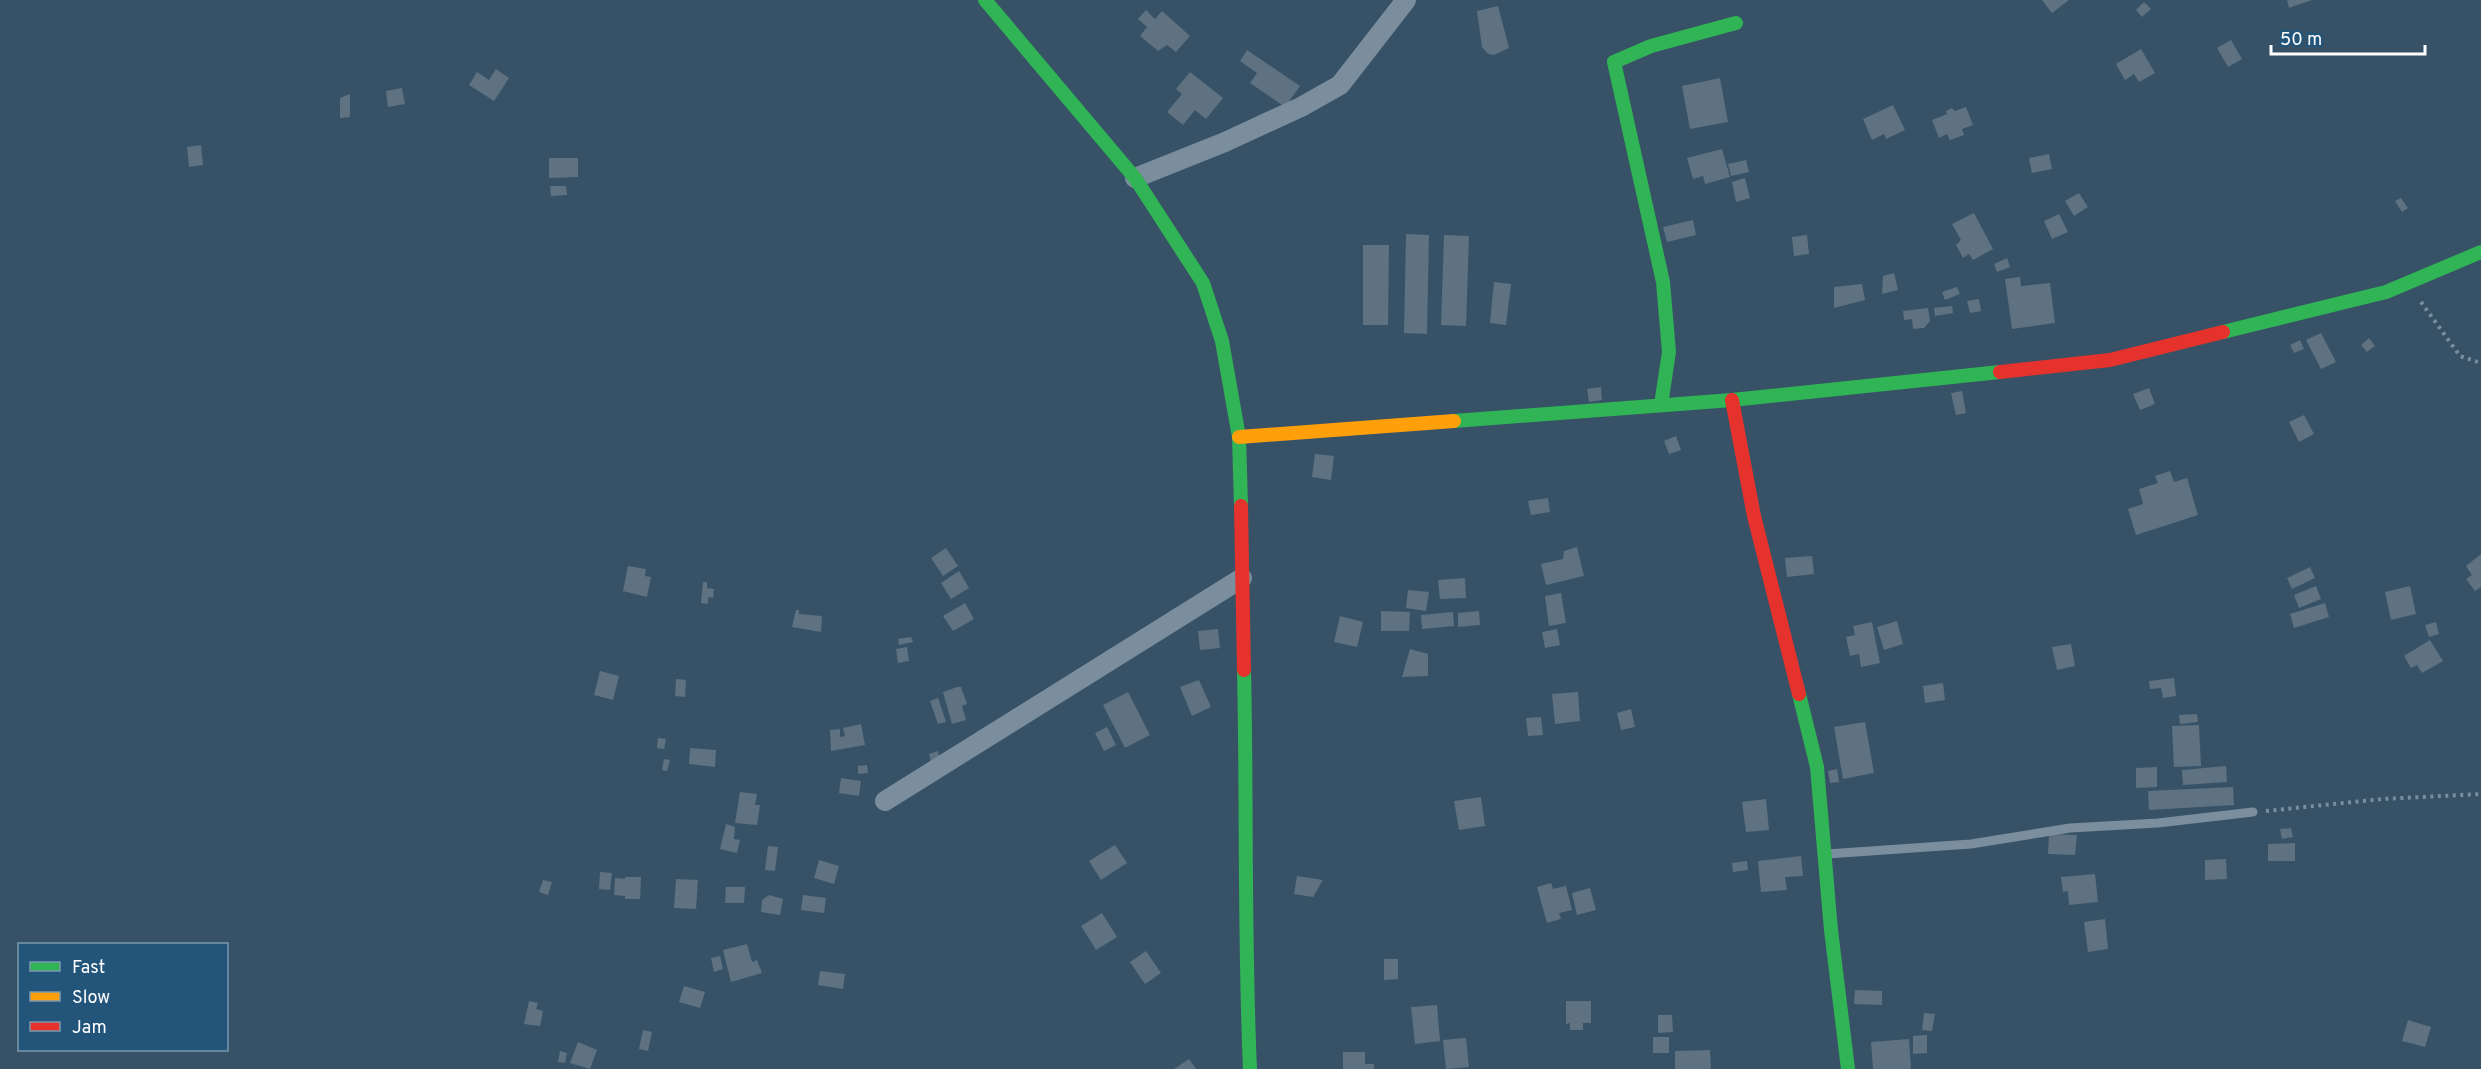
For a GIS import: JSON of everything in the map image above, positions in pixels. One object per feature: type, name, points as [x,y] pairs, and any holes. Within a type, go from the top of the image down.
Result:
[{"type":"street","points":[[985,0],[1135,178],[1203,283],[1222,341],[1239,437],[1247,796],[1245,961],[1250,1069]]},
{"type":"street","points":[[1135,178],[1236,137],[1301,107],[1340,85],[1406,0]]},
{"type":"street","points":[[1661,405],[1669,352],[1663,282],[1614,62],[1651,46],[1736,24]]},
{"type":"street","points":[[1239,437],[1732,399],[2110,360],[2408,284],[2481,252]]},
{"type":"street","points":[[1732,399],[1754,516],[1817,767],[1824,854],[1848,1069]]},
{"type":"street","points":[[885,801],[1242,578]]},
{"type":"lane","points":[[1824,854],[1971,844],[2070,828],[2158,823],[2253,812]]},
{"type":"path","points":[[2408,284],[2460,356],[2481,363]]},
{"type":"path","points":[[2253,812],[2382,800],[2481,794]]},
{"type":"building","points":[[2042,0],[2069,0],[2052,13]]},
{"type":"building","points":[[2287,0],[2312,0],[2289,8]]},
{"type":"building","points":[[2144,2],[2151,9],[2142,17],[2136,10]]},
{"type":"building","points":[[1498,6],[1509,48],[1494,55],[1488,54],[1482,47],[1477,11]]},
{"type":"building","points":[[1146,10],[1155,19],[1162,11],[1190,36],[1176,52],[1167,45],[1158,51],[1140,36],[1147,27],[1138,19]]},
{"type":"building","points":[[2231,40],[2242,59],[2228,67],[2217,48]]},
{"type":"building","points":[[2141,49],[2155,73],[2139,82],[2134,74],[2125,80],[2116,64]]},
{"type":"building","points":[[1247,50],[1300,86],[1285,107],[1250,83],[1257,73],[1240,61]]},
{"type":"building","points":[[496,69],[509,78],[494,101],[469,85],[477,72],[489,80]]},
{"type":"building","points":[[1190,72],[1223,98],[1206,119],[1195,110],[1183,125],[1167,112],[1182,94],[1176,89]]},
{"type":"building","points":[[1720,78],[1728,122],[1690,129],[1682,86]]},
{"type":"building","points":[[402,88],[405,104],[388,107],[386,91]]},
{"type":"building","points":[[350,94],[350,117],[340,118],[340,98]]},
{"type":"building","points":[[1893,105],[1905,130],[1886,139],[1884,134],[1872,140],[1863,119]]},
{"type":"building","points":[[1966,107],[1973,125],[1962,129],[1964,135],[1950,140],[1947,134],[1939,138],[1932,120],[1947,114],[1946,111],[1952,108],[1955,111]]},
{"type":"building","points":[[201,145],[203,165],[189,167],[187,147]]},
{"type":"building","points":[[1722,149],[1730,177],[1705,184],[1703,176],[1693,179],[1687,158]]},
{"type":"building","points":[[2049,154],[2052,169],[2032,173],[2029,158]]},
{"type":"building","points":[[549,158],[578,158],[578,177],[549,178]]},
{"type":"building","points":[[1746,160],[1749,172],[1731,176],[1728,164]]},
{"type":"building","points":[[1745,178],[1750,198],[1736,202],[1732,182]]},
{"type":"building","points":[[550,186],[566,186],[567,195],[551,196]]},
{"type":"building","points":[[2079,193],[2088,207],[2074,216],[2065,201]]},
{"type":"building","points":[[2401,198],[2408,208],[2402,212],[2395,201]]},
{"type":"building","points":[[1974,213],[1993,249],[1973,260],[1969,254],[1963,258],[1956,245],[1961,240],[1952,224]]},
{"type":"building","points":[[2059,214],[2068,232],[2052,239],[2044,221]]},
{"type":"building","points":[[1693,220],[1696,235],[1667,242],[1663,227]]},
{"type":"building","points":[[1406,234],[1429,235],[1427,334],[1404,333]]},
{"type":"building","points":[[1444,235],[1469,236],[1466,326],[1441,325]]},
{"type":"building","points":[[1807,235],[1809,254],[1794,256],[1792,237]]},
{"type":"building","points":[[1363,245],[1389,245],[1388,325],[1363,325]]},
{"type":"building","points":[[2007,258],[2010,267],[1997,272],[1994,264]]},
{"type":"building","points":[[1894,273],[1898,290],[1882,294],[1883,276]]},
{"type":"building","points":[[2020,277],[2021,286],[2050,283],[2055,323],[2012,329],[2005,279]]},
{"type":"building","points":[[1494,282],[1511,284],[1506,325],[1490,323]]},
{"type":"building","points":[[1862,284],[1865,300],[1834,308],[1834,287]]},
{"type":"building","points":[[1957,287],[1960,294],[1945,300],[1942,292]]},
{"type":"building","points":[[1979,299],[1981,311],[1970,313],[1967,301]]},
{"type":"building","points":[[1952,306],[1953,313],[1935,316],[1934,308]]},
{"type":"building","points":[[1928,308],[1930,321],[1924,328],[1913,329],[1912,319],[1904,320],[1903,311]]},
{"type":"building","points":[[2321,333],[2336,362],[2321,369],[2306,340]]},
{"type":"building","points":[[2369,338],[2375,346],[2367,352],[2361,345]]},
{"type":"building","points":[[2300,340],[2304,349],[2294,353],[2290,345]]},
{"type":"building","points":[[1601,387],[1602,400],[1589,402],[1587,389]]},
{"type":"building","points":[[2149,388],[2155,404],[2140,410],[2133,394]]},
{"type":"building","points":[[1962,391],[1966,413],[1956,415],[1951,393]]},
{"type":"building","points":[[2304,415],[2314,434],[2299,442],[2289,422]]},
{"type":"building","points":[[1676,436],[1681,450],[1669,454],[1664,441]]},
{"type":"building","points":[[1315,454],[1334,456],[1331,480],[1312,477]]},
{"type":"building","points":[[2170,471],[2174,482],[2187,478],[2198,515],[2136,535],[2128,509],[2143,504],[2139,489],[2158,483],[2155,476]]},
{"type":"building","points":[[1548,498],[1550,512],[1531,515],[1528,501]]},
{"type":"building","points":[[1577,547],[1584,576],[1546,585],[1541,564],[1563,559],[1564,551]]},
{"type":"building","points":[[946,548],[958,566],[943,576],[931,558]]},
{"type":"building","points":[[2481,554],[2481,587],[2475,591],[2466,579],[2472,575],[2466,566]]},
{"type":"building","points":[[1812,556],[1814,574],[1787,577],[1785,558]]},
{"type":"building","points":[[628,566],[646,569],[645,576],[651,577],[647,597],[623,591]]},
{"type":"building","points":[[2310,567],[2315,578],[2292,589],[2287,578]]},
{"type":"building","points":[[959,571],[969,588],[951,599],[941,583]]},
{"type":"building","points":[[1465,578],[1466,598],[1440,599],[1438,580]]},
{"type":"building","points":[[703,582],[707,582],[707,588],[714,589],[713,598],[708,597],[708,604],[701,603]]},
{"type":"building","points":[[2316,586],[2321,599],[2299,608],[2294,595]]},
{"type":"building","points":[[2410,586],[2416,614],[2391,620],[2385,592]]},
{"type":"building","points":[[1408,590],[1429,592],[1426,611],[1406,608]]},
{"type":"building","points":[[1561,593],[1566,623],[1549,626],[1545,596]]},
{"type":"building","points":[[965,603],[974,619],[953,631],[943,616]]},
{"type":"building","points":[[2325,603],[2329,617],[2294,628],[2290,614]]},
{"type":"building","points":[[796,610],[799,610],[799,614],[822,616],[821,632],[792,627]]},
{"type":"building","points":[[1381,611],[1410,612],[1409,631],[1381,631]]},
{"type":"building","points":[[1479,611],[1480,625],[1458,627],[1458,613]]},
{"type":"building","points":[[1453,612],[1454,626],[1422,629],[1421,615]]},
{"type":"building","points":[[1340,616],[1363,622],[1357,647],[1334,642]]},
{"type":"building","points":[[1897,621],[1903,644],[1884,650],[1877,627]]},
{"type":"building","points":[[1872,622],[1880,663],[1861,667],[1859,654],[1850,656],[1846,637],[1855,635],[1853,626]]},
{"type":"building","points":[[2436,622],[2439,634],[2429,637],[2425,625]]},
{"type":"building","points":[[1218,629],[1220,648],[1200,650],[1198,631]]},
{"type":"building","points":[[1557,629],[1560,645],[1545,648],[1542,632]]},
{"type":"building","points":[[911,637],[913,642],[899,645],[898,639]]},
{"type":"building","points":[[2430,640],[2443,661],[2422,673],[2417,665],[2411,668],[2404,656]]},
{"type":"building","points":[[2071,644],[2075,666],[2057,670],[2052,647]]},
{"type":"building","points":[[907,647],[909,661],[898,663],[896,649]]},
{"type":"building","points":[[1410,649],[1428,654],[1428,676],[1402,677]]},
{"type":"building","points":[[600,671],[619,676],[613,700],[594,695]]},
{"type":"building","points":[[2174,678],[2176,696],[2163,698],[2161,688],[2150,689],[2149,681]]},
{"type":"building","points":[[676,679],[686,680],[685,697],[675,696]]},
{"type":"building","points":[[1199,680],[1211,707],[1192,716],[1180,687]]},
{"type":"building","points":[[1943,683],[1945,700],[1925,703],[1923,686]]},
{"type":"building","points":[[961,687],[967,704],[962,706],[966,720],[952,724],[943,692]]},
{"type":"building","points":[[1128,692],[1150,735],[1125,748],[1103,705]]},
{"type":"building","points":[[1578,692],[1580,721],[1555,724],[1552,694]]},
{"type":"building","points":[[938,698],[946,722],[938,724],[930,701]]},
{"type":"building","points":[[1631,709],[1635,727],[1621,730],[1617,713]]},
{"type":"building","points":[[2197,714],[2198,722],[2180,724],[2179,715]]},
{"type":"building","points":[[1541,717],[1543,735],[1528,736],[1526,718]]},
{"type":"building","points":[[1865,722],[1874,773],[1843,779],[1834,727]]},
{"type":"building","points":[[861,724],[865,745],[831,751],[830,730],[840,729],[840,737],[845,736],[843,728]]},
{"type":"building","points":[[2199,725],[2201,766],[2174,767],[2172,726]]},
{"type":"building","points":[[1107,727],[1116,745],[1104,751],[1095,733]]},
{"type":"building","points":[[658,738],[666,739],[664,749],[657,748]]},
{"type":"building","points":[[690,748],[716,750],[715,767],[689,764]]},
{"type":"building","points":[[938,751],[940,760],[931,762],[929,754]]},
{"type":"building","points":[[664,759],[670,760],[667,771],[662,770]]},
{"type":"building","points":[[867,765],[868,773],[858,774],[858,766]]},
{"type":"building","points":[[2226,766],[2227,782],[2183,785],[2182,770]]},
{"type":"building","points":[[2157,767],[2157,787],[2136,788],[2136,768]]},
{"type":"building","points":[[1837,769],[1839,782],[1830,783],[1828,771]]},
{"type":"building","points":[[841,778],[861,781],[859,796],[839,793]]},
{"type":"building","points":[[2233,787],[2234,805],[2149,810],[2148,791]]},
{"type":"building","points":[[740,792],[757,794],[755,805],[760,805],[757,825],[735,823]]},
{"type":"building","points":[[1481,797],[1485,826],[1459,830],[1454,801]]},
{"type":"building","points":[[1766,799],[1769,830],[1746,832],[1742,802]]},
{"type":"building","points":[[726,824],[735,827],[734,839],[740,840],[737,853],[720,849]]},
{"type":"building","points":[[2291,828],[2293,837],[2282,839],[2280,829]]},
{"type":"building","points":[[2049,834],[2077,835],[2075,855],[2048,854]]},
{"type":"building","points":[[2295,843],[2295,861],[2268,861],[2268,844]]},
{"type":"building","points":[[1115,845],[1127,863],[1101,880],[1089,861]]},
{"type":"building","points":[[768,846],[778,847],[775,871],[765,870]]},
{"type":"building","points":[[1801,856],[1803,876],[1785,877],[1787,890],[1761,892],[1758,861]]},
{"type":"building","points":[[2226,859],[2227,879],[2205,880],[2205,860]]},
{"type":"building","points":[[819,860],[839,866],[834,884],[814,878]]},
{"type":"building","points":[[1747,861],[1748,870],[1733,872],[1732,863]]},
{"type":"building","points":[[600,872],[612,873],[610,890],[599,889]]},
{"type":"building","points":[[2095,874],[2098,902],[2069,905],[2068,891],[2063,892],[2061,877]]},
{"type":"building","points":[[1297,876],[1323,880],[1313,897],[1294,894]]},
{"type":"building","points":[[625,877],[641,877],[640,899],[625,899],[625,896],[614,895],[615,878],[625,879]]},
{"type":"building","points":[[676,879],[698,880],[696,909],[674,908]]},
{"type":"building","points":[[543,880],[552,882],[548,895],[539,892]]},
{"type":"building","points":[[1551,883],[1553,889],[1566,886],[1572,910],[1559,913],[1561,919],[1547,923],[1537,887]]},
{"type":"building","points":[[726,887],[745,887],[744,903],[725,903]]},
{"type":"building","points":[[1590,888],[1596,910],[1577,915],[1572,893]]},
{"type":"building","points":[[769,895],[783,899],[780,915],[761,912],[762,900]]},
{"type":"building","points":[[803,895],[826,898],[824,913],[801,910]]},
{"type":"building","points":[[1102,913],[1117,937],[1096,950],[1081,926]]},
{"type":"building","points":[[2105,919],[2108,949],[2088,952],[2084,922]]},
{"type":"building","points":[[747,944],[752,962],[757,960],[762,973],[731,982],[723,950]]},
{"type":"building","points":[[1146,951],[1161,973],[1145,984],[1130,962]]},
{"type":"building","points":[[720,956],[723,969],[714,972],[711,958]]},
{"type":"building","points":[[1384,959],[1398,959],[1398,979],[1384,980]]},
{"type":"building","points":[[820,971],[845,974],[843,989],[818,985]]},
{"type":"building","points":[[684,986],[705,992],[700,1008],[679,1002]]},
{"type":"building","points":[[1855,990],[1882,991],[1882,1005],[1854,1004]]},
{"type":"building","points":[[529,1001],[538,1003],[536,1009],[543,1011],[540,1026],[524,1024]]},
{"type":"building","points":[[1566,1001],[1591,1001],[1591,1023],[1583,1023],[1583,1030],[1570,1030],[1570,1023],[1566,1024]]},
{"type":"building","points":[[1437,1005],[1440,1041],[1415,1044],[1411,1007]]},
{"type":"building","points":[[1924,1013],[1935,1014],[1932,1031],[1922,1030]]},
{"type":"building","points":[[1658,1015],[1672,1015],[1673,1032],[1658,1033]]},
{"type":"building","points":[[2408,1020],[2431,1027],[2425,1047],[2402,1041]]},
{"type":"building","points":[[643,1030],[652,1032],[648,1051],[639,1049]]},
{"type":"building","points":[[1927,1035],[1927,1053],[1913,1054],[1913,1036]]},
{"type":"building","points":[[1653,1037],[1669,1037],[1669,1053],[1653,1053]]},
{"type":"building","points":[[1466,1038],[1469,1067],[1446,1069],[1443,1040]]},
{"type":"building","points":[[1909,1039],[1911,1069],[1873,1069],[1871,1042]]},
{"type":"building","points":[[578,1042],[597,1050],[590,1069],[570,1063]]},
{"type":"building","points":[[1710,1050],[1711,1069],[1675,1069],[1675,1051]]},
{"type":"building","points":[[560,1051],[567,1053],[565,1063],[558,1062]]},
{"type":"building","points":[[1343,1052],[1365,1052],[1365,1064],[1374,1064],[1374,1069],[1343,1069]]},
{"type":"building","points":[[1189,1059],[1196,1069],[1174,1069]]},
{"type":"traffic: fast","points":[[985,0],[1135,178],[1203,283],[1222,341],[1239,437],[1241,506]]},
{"type":"traffic: fast","points":[[1661,405],[1669,352],[1663,282],[1614,62],[1651,46],[1736,23]]},
{"type":"traffic: fast","points":[[2223,332],[2386,292],[2481,252]]},
{"type":"traffic: fast","points":[[1454,421],[1732,400],[2000,372]]},
{"type":"traffic: fast","points":[[1244,670],[1250,1069]]},
{"type":"traffic: fast","points":[[1799,694],[1817,767],[1831,930],[1848,1069]]},
{"type":"traffic: slow","points":[[1239,437],[1454,421]]},
{"type":"traffic: jam","points":[[2000,372],[2110,360],[2223,332]]},
{"type":"traffic: jam","points":[[1732,400],[1754,516],[1799,694]]},
{"type":"traffic: jam","points":[[1241,506],[1244,670]]}]
